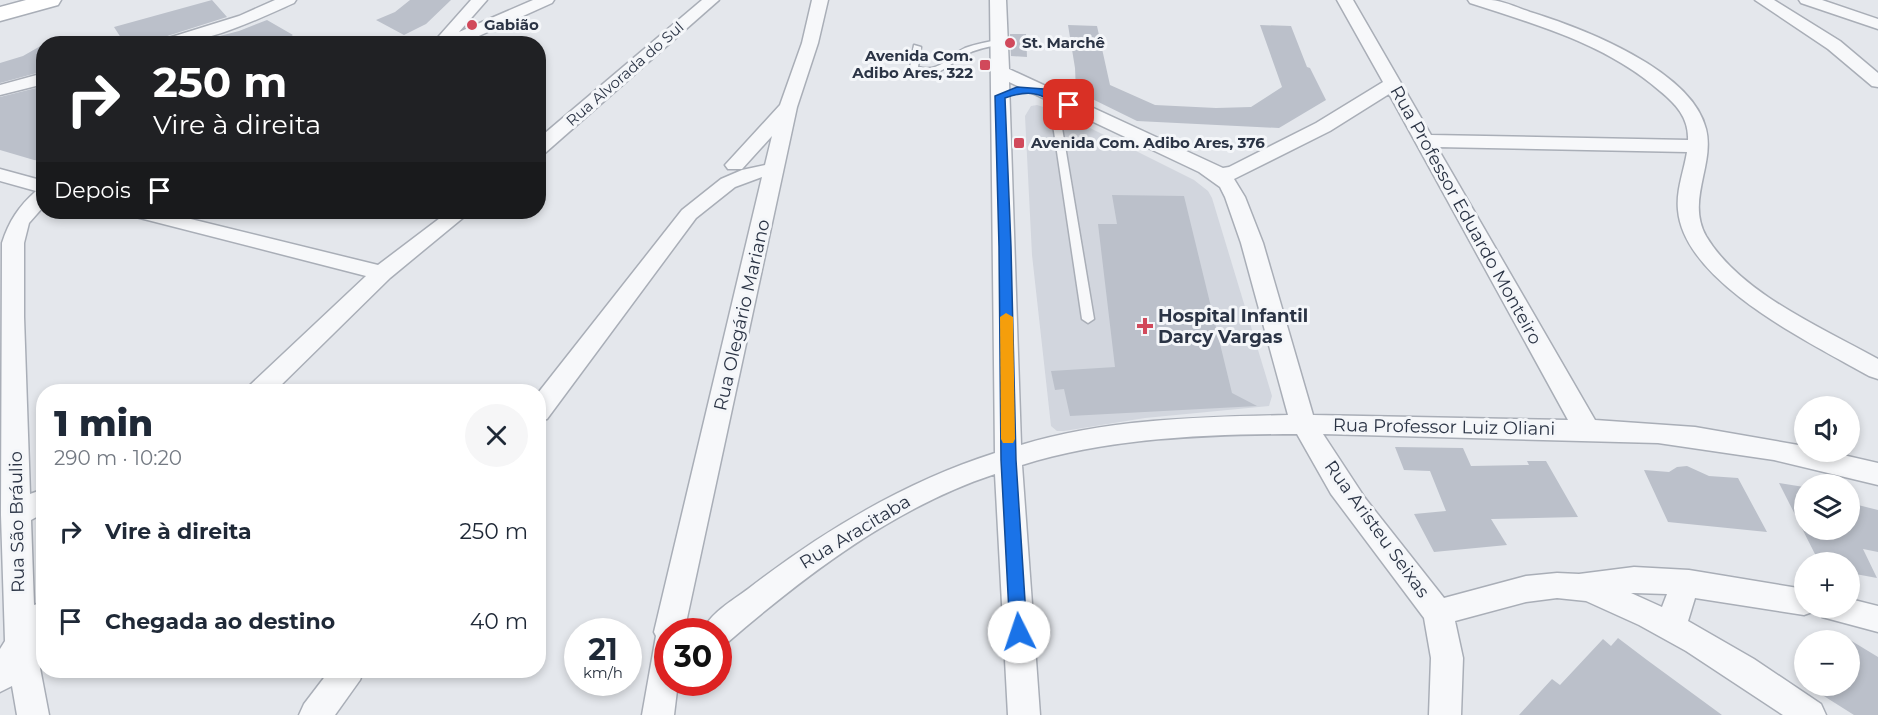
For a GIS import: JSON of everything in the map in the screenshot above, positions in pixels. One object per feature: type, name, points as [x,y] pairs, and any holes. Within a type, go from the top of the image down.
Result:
[{"type":"main road","points":[[0,14],[50,0]]},
{"type":"street","points":[[193,36],[245,19],[288,0]]},
{"type":"street","points":[[464,36],[546,0]]},
{"type":"street","name":"Rua Alvorada do Sul","points":[[546,142],[711,0]]},
{"type":"street","name":"Rua Olegário Mariano","points":[[672,618],[788,107],[810,43],[820,0]]},
{"type":"street","points":[[998,0],[1008,460],[1024,715]]},
{"type":"street","name":"Rua Professor Eduardo Monteiro","points":[[1345,0],[1587,430]]},
{"type":"street","points":[[1476,0],[1605,45],[1635,62],[1666,85],[1694,117],[1698,132],[1689,182],[1688,214],[1695,234],[1708,254],[1734,281],[1758,299],[1878,370]]},
{"type":"street","points":[[1763,0],[1834,45],[1878,82]]},
{"type":"street","points":[[1807,0],[1878,24]]},
{"type":"street","points":[[447,36],[475,4],[494,13],[519,12]]},
{"type":"street","points":[[999,71],[1206,168],[1233,177],[1323,127],[1392,84]]},
{"type":"street","points":[[0,90],[36,80]]},
{"type":"street","points":[[1000,96],[1017,90],[1047,94]]},
{"type":"street","points":[[714,190],[721,177],[735,165],[788,107]]},
{"type":"street","points":[[1425,141],[1697,146]]},
{"type":"street","points":[[735,165],[756,154],[777,159]]},
{"type":"street","points":[[546,402],[689,214],[714,190],[777,159]]},
{"type":"street","points":[[0,175],[36,185]]},
{"type":"street","name":"Rua Aristeu Seixas","points":[[1233,177],[1295,402],[1304,424],[1355,504],[1401,566],[1440,611]]},
{"type":"street","name":"Rua São Bráulio","points":[[33,715],[10,649],[17,458],[12,317],[13,243],[19,223],[36,202]]},
{"type":"street","points":[[167,219],[382,273]]},
{"type":"street","points":[[266,384],[382,273],[451,219]]},
{"type":"street","name":"Rua Professor Luiz Oliani","points":[[1008,460],[1067,445],[1141,433],[1204,427],[1304,424],[1494,426],[1664,433],[1756,445],[1878,474]]},
{"type":"street","name":"Rua Aracitaba","points":[[732,619],[770,587],[819,551],[892,506],[968,472],[1008,460]]},
{"type":"street","points":[[15,515],[36,504]]},
{"type":"street","points":[[1445,715],[1447,657],[1440,611],[1518,592],[1634,580],[1689,583],[1794,600]]},
{"type":"street","points":[[1672,625],[1680,595],[1689,583]]},
{"type":"street","points":[[1575,586],[1615,599],[1672,625],[1810,715]]},
{"type":"street","points":[[1860,615],[1878,619]]},
{"type":"street","points":[[0,677],[10,649],[36,623]]},
{"type":"street","points":[[315,715],[342,678]]},
{"type":"street","points":[[658,715],[661,696]]},
{"type":"lane","points":[[917,47],[914,68],[931,72],[945,69],[962,53],[998,42]]},
{"type":"lane","points":[[1047,94],[1088,319]]},
{"type":"shaded area","name":"Hospital Infantil Darcy Vargas","points":[[1037,105],[1056,111],[1194,180],[1208,191],[1272,396],[1269,406],[1145,418],[1064,431],[1057,431],[1051,426],[1032,255],[1025,116],[1031,106]]},
{"type":"building","points":[[212,0],[227,17],[167,36],[120,36],[114,27]]},
{"type":"building","points":[[410,0],[451,0],[426,24],[404,35],[376,20],[395,12]]},
{"type":"building","points":[[267,20],[293,35],[220,36]]},
{"type":"building","points":[[1068,25],[1097,26],[1110,85],[1155,105],[1216,108],[1251,107],[1282,87],[1260,25],[1291,26],[1307,67],[1310,68],[1326,100],[1279,128],[1137,121],[1076,91]]},
{"type":"building","points":[[1010,34],[1026,34],[1027,57],[1011,56]]},
{"type":"building","points":[[36,49],[36,73],[0,83],[0,63],[23,56]]},
{"type":"building","points":[[36,88],[36,160],[0,150],[0,97]]},
{"type":"building","points":[[1112,195],[1184,196],[1232,393],[1257,406],[1070,416],[1064,389],[1055,390],[1051,371],[1115,367],[1098,224],[1117,224]]},
{"type":"building","points":[[1395,447],[1463,448],[1471,466],[1529,465],[1527,461],[1546,461],[1578,517],[1491,519],[1507,545],[1434,552],[1414,514],[1446,511],[1430,471],[1404,470]]},
{"type":"building","points":[[1687,466],[1709,476],[1738,478],[1767,532],[1668,522],[1644,470],[1669,472],[1677,467]]},
{"type":"building","points":[[1779,483],[1794,485],[1794,513]]},
{"type":"building","points":[[1860,506],[1878,510],[1878,552],[1863,549],[1877,578],[1860,575],[1860,552],[1814,552],[1808,540],[1860,540]]},
{"type":"building","points":[[1618,638],[1722,715],[1519,715],[1552,679],[1560,685],[1603,639],[1611,646]]},
{"type":"building","points":[[1860,646],[1878,657],[1878,715],[1854,715],[1824,696],[1860,696]]},
{"type":"slow traffic","points":[[1006,317],[1008,439]]},
{"type":"place","name":"Gabião","points":[[472,25]]},
{"type":"place","name":"St. Marchê","points":[[1010,43]]},
{"type":"place","name":"Avenida Com. Adibo Ares, 322","points":[[985,65]]},
{"type":"place","name":"Avenida Com. Adibo Ares, 376","points":[[1019,143]]},
{"type":"place","name":"Hospital Infantil Darcy Vargas","points":[[1145,326]]},
{"type":"route","points":[[1019,632],[1008,460],[1000,96],[1017,90],[1040,91],[1069,105]]}]
